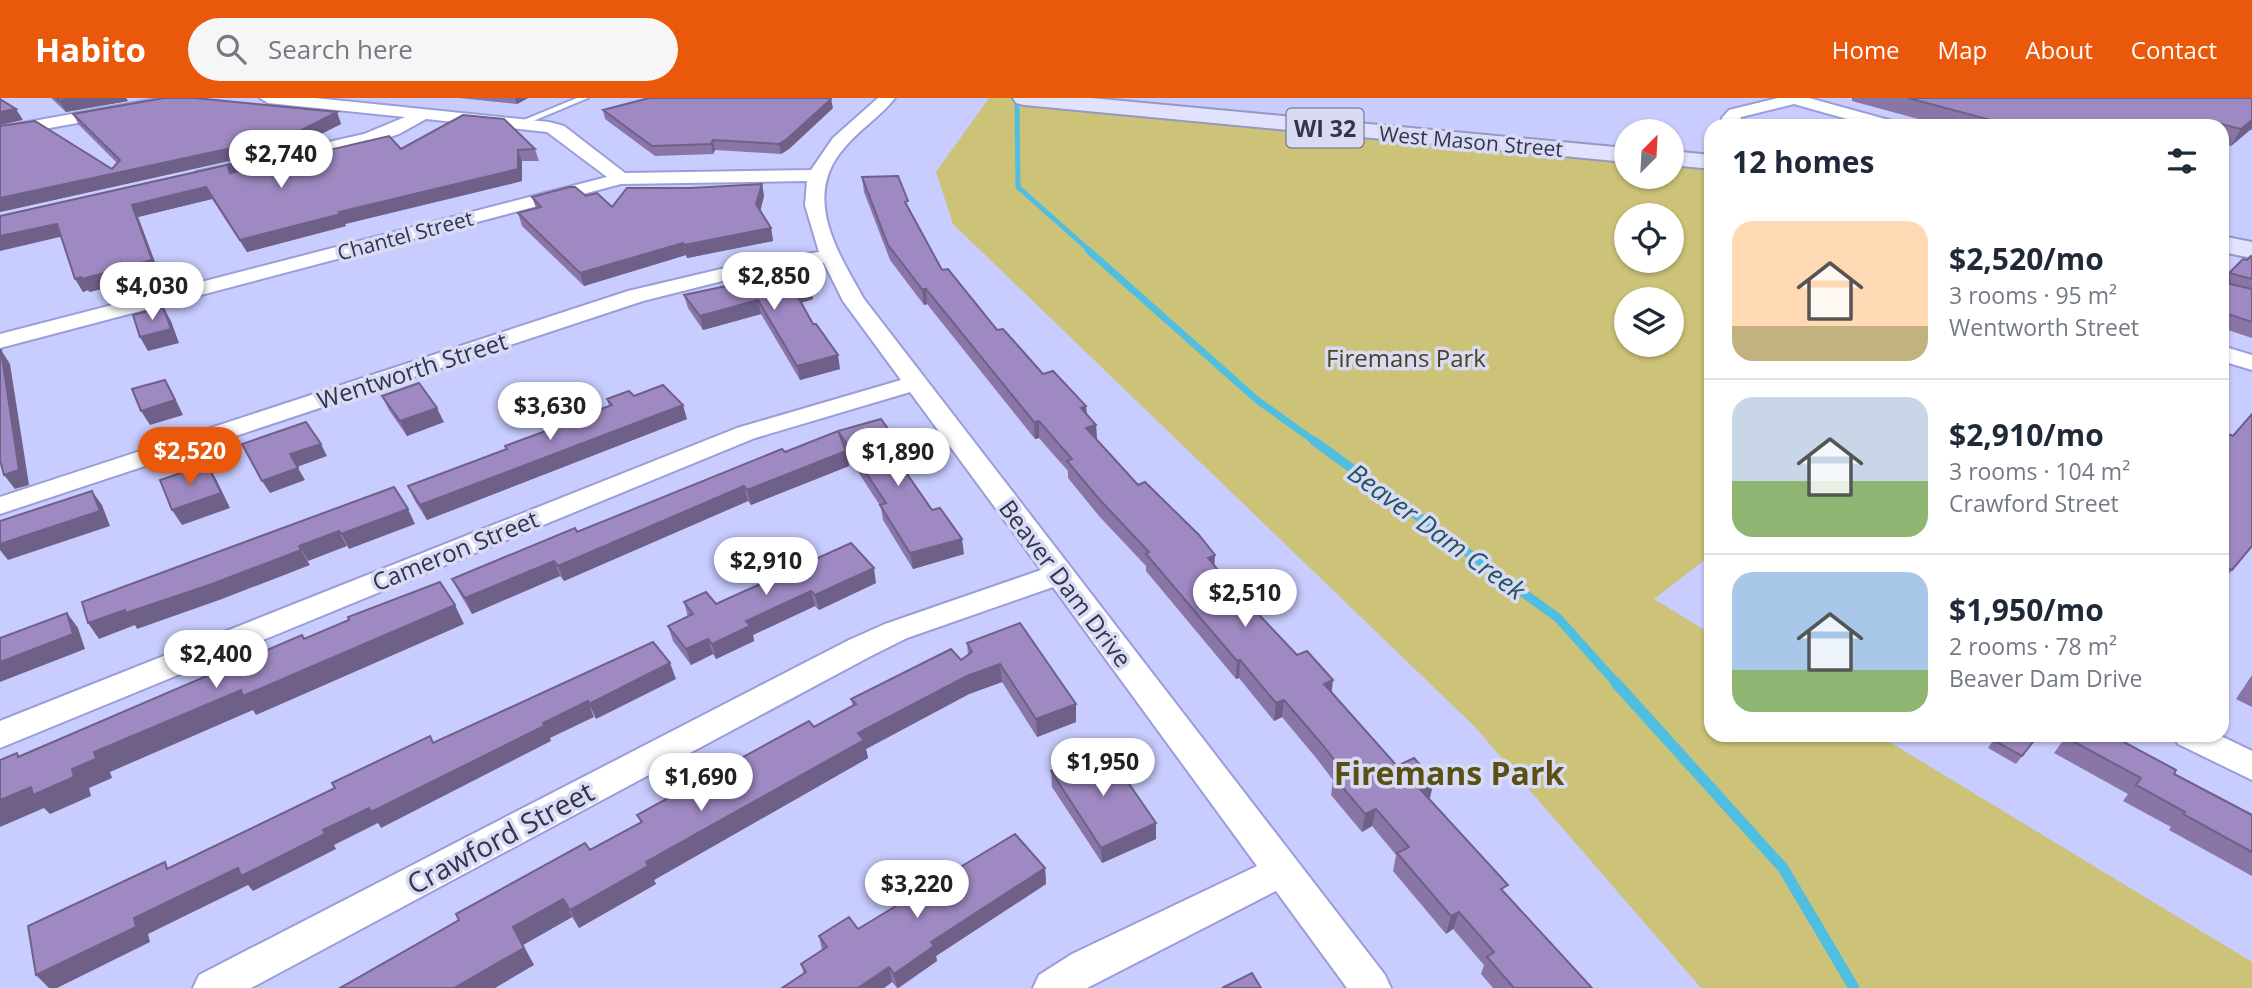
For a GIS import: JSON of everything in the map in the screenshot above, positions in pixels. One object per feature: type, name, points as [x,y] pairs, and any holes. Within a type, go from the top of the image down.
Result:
[{"type":"main road","name":"West Mason Street","points":[[1024,98],[1378,134],[1614,154]]},
{"type":"main road","name":"West Mason Street","points":[[1151,98],[1614,140]]},
{"type":"main road","points":[[1684,145],[1704,147]]},
{"type":"main road","points":[[1684,159],[1704,161]]},
{"type":"main road","points":[[2229,230],[2252,235]]},
{"type":"main road","points":[[2229,245],[2252,250]]},
{"type":"street","points":[[0,132],[188,98]]},
{"type":"street","points":[[268,98],[330,101],[558,130],[621,179]]},
{"type":"street","points":[[817,174],[834,149],[887,98]]},
{"type":"street","points":[[1730,119],[1735,114],[1795,98],[1866,119]]},
{"type":"street","points":[[184,180],[369,138],[393,130],[424,114]]},
{"type":"street","name":"Chantel Street","points":[[0,341],[621,179],[817,174]]},
{"type":"street","name":"Beaver Dam Drive","points":[[817,174],[814,194],[819,223],[830,256],[854,301],[1371,988]]},
{"type":"street","name":"Wentworth Street","points":[[0,506],[636,296],[738,271],[830,256]]},
{"type":"street","points":[[2229,355],[2252,363]]},
{"type":"street","name":"Cameron Street","points":[[0,735],[746,433],[916,383]]},
{"type":"street","name":"Crawford Street","points":[[213,988],[860,648],[896,631],[1059,574]]},
{"type":"street","points":[[2204,742],[2252,766]]},
{"type":"street","points":[[1054,988],[1086,967],[1282,871]]},
{"type":"lane","points":[[518,124],[584,98]]},
{"type":"green space","name":"Firemans Park","points":[[989,98],[1024,98],[1614,154],[1614,189],[1684,189],[1684,159],[1704,161],[1704,560],[1654,599],[1704,630],[1704,742],[1890,742],[2252,962],[2252,988],[1701,988],[1474,726],[953,224],[936,172]]},
{"type":"building","points":[[56,98],[78,98],[59,101]]},
{"type":"building","points":[[164,98],[195,98],[337,112],[292,135],[0,198],[0,126],[35,121],[112,169],[120,160],[73,114]]},
{"type":"building","points":[[649,98],[831,99],[779,144],[713,140],[711,144],[652,146],[603,110]]},
{"type":"building","points":[[1908,98],[2252,98],[2252,120],[2241,129],[2229,126],[2229,119],[1987,119]]},
{"type":"building","points":[[0,99],[16,109],[0,112]]},
{"type":"building","points":[[463,115],[504,119],[535,149],[518,150],[518,169],[339,212],[341,214],[240,240],[206,187],[132,205],[152,260],[82,279],[75,279],[57,224],[0,236],[0,216],[236,163],[228,167],[230,173],[389,136],[401,149]]},
{"type":"building","points":[[898,176],[908,201],[905,202],[942,270],[948,269],[997,330],[1003,329],[1043,374],[1053,371],[1086,406],[1081,408],[1096,425],[1086,428],[1138,485],[1145,482],[1199,535],[1215,555],[1208,558],[1297,655],[1307,651],[1333,680],[1324,684],[1397,766],[1414,758],[1434,780],[1419,788],[1508,885],[1501,889],[1592,988],[1514,988],[1487,957],[1494,952],[1459,912],[1451,916],[1397,853],[1409,847],[1376,809],[1365,814],[1334,777],[1344,772],[1320,742],[1284,700],[1276,703],[1240,660],[1237,661],[1146,554],[1149,552],[1067,461],[1072,459],[1039,421],[1034,422],[888,245],[862,177]]},
{"type":"building","points":[[762,184],[756,204],[771,228],[684,245],[683,243],[580,273],[518,213],[541,207],[532,197],[569,187],[575,187],[586,196],[597,193],[612,207],[627,188]]},
{"type":"building","points":[[2251,256],[2252,279],[2229,273],[2243,259],[2247,260]]},
{"type":"building","points":[[806,269],[811,286],[794,290],[813,324],[816,324],[838,355],[797,366],[758,300],[700,316],[684,295]]},
{"type":"building","points":[[2229,280],[2230,284],[2252,289],[2252,322],[2229,314]]},
{"type":"building","points":[[163,307],[171,329],[140,337],[133,315]]},
{"type":"building","points":[[0,350],[19,470],[4,475],[0,460]]},
{"type":"building","points":[[165,380],[175,400],[141,411],[132,389]]},
{"type":"building","points":[[419,383],[437,408],[400,421],[382,396]]},
{"type":"building","points":[[663,385],[683,405],[420,505],[408,486],[507,449],[505,446],[612,405],[607,399],[629,391],[634,396]]},
{"type":"building","points":[[2252,414],[2252,546],[2232,570],[2229,569],[2229,434],[2233,436]]},
{"type":"building","points":[[881,419],[907,455],[896,458],[932,510],[940,508],[962,539],[910,553],[880,505],[886,503],[838,431]]},
{"type":"building","points":[[306,422],[321,444],[290,454],[298,468],[262,481],[242,444]]},
{"type":"building","points":[[838,431],[846,451],[747,490],[744,486],[558,566],[554,561],[465,598],[452,579],[575,528],[577,532],[782,449],[785,452]]},
{"type":"building","points":[[207,464],[221,493],[172,510],[160,480]]},
{"type":"building","points":[[394,487],[408,509],[341,534],[339,531],[299,546],[301,550],[212,584],[88,623],[82,602]]},
{"type":"building","points":[[92,491],[100,511],[0,544],[0,521]]},
{"type":"building","points":[[851,543],[874,568],[815,595],[811,591],[746,621],[750,626],[712,644],[708,639],[686,649],[668,626],[693,614],[684,602],[706,592],[716,604]]},
{"type":"building","points":[[440,582],[455,605],[243,696],[241,690],[94,752],[96,759],[72,769],[74,777],[33,795],[31,787],[0,800],[0,760],[17,753],[18,757],[302,635],[304,639],[349,620],[348,617]]},
{"type":"building","points":[[67,613],[73,634],[0,662],[0,638]]},
{"type":"building","points":[[1020,623],[1076,704],[1036,719],[1000,664],[967,676],[858,733],[864,740],[646,862],[648,866],[570,910],[563,899],[513,927],[524,948],[454,988],[340,988],[459,920],[456,914],[585,843],[590,850],[642,822],[637,815],[809,721],[814,727],[856,704],[851,699],[951,649],[961,660],[972,652],[967,643]]},
{"type":"building","points":[[653,642],[670,663],[589,704],[588,701],[543,723],[544,726],[371,812],[369,808],[323,830],[325,834],[241,876],[238,868],[134,918],[136,927],[36,975],[28,926],[165,862],[167,869],[335,788],[332,783],[430,736],[433,743]]},
{"type":"building","points":[[1997,742],[2033,742],[2022,756]]},
{"type":"building","points":[[2074,742],[2124,742],[2176,770],[2174,774],[2252,815],[2252,852],[2136,785],[2141,778]]},
{"type":"building","points":[[1105,749],[1156,823],[1101,848],[1051,771]]},
{"type":"building","points":[[1015,834],[1045,868],[931,942],[934,946],[894,974],[889,967],[858,988],[782,988],[806,972],[801,964],[827,947],[819,936],[849,917],[858,929]]},
{"type":"building","points":[[1252,973],[1261,988],[1222,988]]},
{"type":"waterway","name":"Beaver Dam Creek","points":[[1017,104],[1018,187],[1090,251]]},
{"type":"waterway","name":"Beaver Dam Creek","points":[[1088,250],[1257,400],[1317,443]]},
{"type":"waterway","name":"Beaver Dam Creek","points":[[1314,441],[1558,618],[1618,685]]},
{"type":"waterway","name":"Beaver Dam Creek","points":[[1616,683],[1783,868],[1854,988]]},
{"type":"district","name":"Firemans Park","points":[[1449,772]]}]
